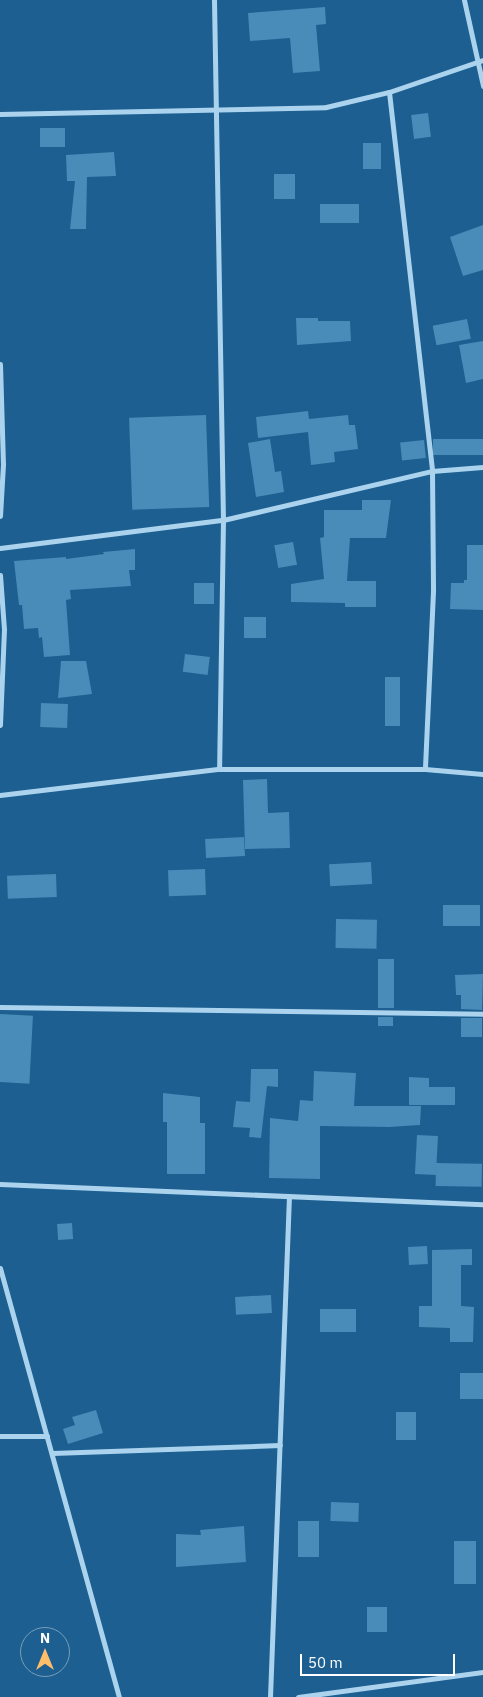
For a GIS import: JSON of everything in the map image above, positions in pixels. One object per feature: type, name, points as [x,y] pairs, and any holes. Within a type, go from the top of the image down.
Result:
[{"type":"street","points":[[214,0],[223,520],[219,769]]},
{"type":"street","points":[[464,0],[480,61],[483,86]]},
{"type":"street","points":[[0,114],[326,107],[389,92],[480,61]]},
{"type":"street","points":[[389,92],[432,471],[433,591],[425,769]]},
{"type":"street","points":[[0,364],[3,464],[0,516]]},
{"type":"street","points":[[0,548],[223,520],[432,471],[483,467]]},
{"type":"street","points":[[0,574],[4,630],[0,724]]},
{"type":"street","points":[[0,795],[219,769],[425,769],[483,774]]},
{"type":"street","points":[[0,1007],[483,1014]]},
{"type":"street","points":[[0,1184],[483,1204]]},
{"type":"street","points":[[270,1697],[289,1196]]},
{"type":"street","points":[[0,1268],[119,1697]]},
{"type":"street","points":[[0,1436],[47,1436]]},
{"type":"street","points":[[52,1453],[280,1445]]},
{"type":"street","points":[[298,1697],[483,1672]]},
{"type":"building","points":[[325,7],[326,24],[316,25],[320,71],[293,73],[290,38],[250,41],[248,13]]},
{"type":"building","points":[[428,113],[431,137],[414,139],[411,115]]},
{"type":"building","points":[[40,128],[65,128],[65,147],[40,147]]},
{"type":"building","points":[[363,143],[381,143],[381,169],[363,169]]},
{"type":"building","points":[[114,152],[116,176],[87,177],[86,229],[70,229],[75,181],[67,181],[66,155]]},
{"type":"building","points":[[274,174],[295,174],[295,199],[274,199]]},
{"type":"building","points":[[320,204],[359,204],[359,223],[320,223]]},
{"type":"building","points":[[483,225],[483,270],[463,276],[450,237]]},
{"type":"building","points":[[296,318],[318,318],[318,321],[350,321],[351,341],[297,345]]},
{"type":"building","points":[[467,319],[471,339],[436,345],[433,326]]},
{"type":"building","points":[[483,341],[483,379],[466,383],[459,345]]},
{"type":"building","points":[[308,411],[309,419],[348,415],[349,425],[355,425],[358,449],[334,452],[335,462],[311,465],[308,432],[258,438],[256,417]]},
{"type":"building","points":[[206,415],[209,507],[132,510],[129,418]]},
{"type":"building","points":[[270,439],[275,472],[281,471],[284,492],[256,497],[248,443]]},
{"type":"building","points":[[433,439],[483,439],[483,455],[433,455]]},
{"type":"building","points":[[424,440],[426,458],[402,460],[400,443]]},
{"type":"building","points":[[362,500],[391,500],[386,538],[350,538],[347,581],[376,581],[376,607],[345,607],[345,603],[291,602],[291,584],[324,579],[320,538],[324,537],[324,510],[362,510]]},
{"type":"building","points":[[293,542],[297,565],[278,568],[274,545]]},
{"type":"building","points":[[467,545],[483,545],[483,610],[450,609],[451,583],[464,583],[464,580],[467,580]]},
{"type":"building","points":[[135,549],[135,570],[129,570],[131,586],[70,590],[71,599],[66,600],[70,655],[44,657],[42,637],[39,638],[38,628],[24,629],[22,605],[19,605],[14,561],[66,557],[66,559],[104,554],[103,552]]},
{"type":"building","points":[[194,583],[214,583],[214,604],[194,604]]},
{"type":"building","points":[[244,617],[266,617],[266,638],[244,638]]},
{"type":"building","points":[[185,654],[210,657],[208,675],[183,672]]},
{"type":"building","points":[[61,661],[86,661],[92,694],[58,698]]},
{"type":"building","points":[[385,677],[400,677],[400,726],[385,726]]},
{"type":"building","points":[[41,703],[68,704],[67,728],[40,727]]},
{"type":"building","points":[[267,779],[268,813],[289,812],[290,848],[245,849],[243,780]]},
{"type":"building","points":[[244,837],[245,856],[206,858],[205,839]]},
{"type":"building","points":[[371,862],[372,884],[330,886],[329,864]]},
{"type":"building","points":[[205,869],[206,895],[169,896],[168,870]]},
{"type":"building","points":[[56,874],[57,897],[8,899],[7,876]]},
{"type":"building","points":[[443,905],[480,905],[480,926],[443,926]]},
{"type":"building","points":[[336,919],[377,920],[376,949],[335,948]]},
{"type":"building","points":[[378,959],[394,959],[394,1008],[378,1008]]},
{"type":"building","points":[[483,974],[482,1010],[461,1009],[461,995],[456,995],[455,975]]},
{"type":"building","points":[[0,1014],[33,1016],[29,1084],[0,1082]]},
{"type":"building","points":[[378,1017],[393,1017],[393,1026],[378,1026]]},
{"type":"building","points":[[461,1018],[482,1018],[482,1037],[461,1037]]},
{"type":"building","points":[[251,1069],[278,1069],[278,1087],[267,1086],[261,1138],[249,1137],[250,1128],[233,1127],[236,1101],[250,1102]]},
{"type":"building","points":[[314,1071],[356,1073],[354,1106],[421,1106],[420,1125],[389,1127],[320,1126],[320,1179],[269,1178],[270,1118],[298,1121],[300,1100],[313,1101]]},
{"type":"building","points":[[409,1077],[429,1078],[429,1087],[455,1087],[455,1105],[409,1105]]},
{"type":"building","points":[[163,1093],[200,1097],[200,1123],[205,1123],[205,1174],[167,1174],[167,1122],[163,1122]]},
{"type":"building","points":[[417,1135],[438,1136],[436,1175],[415,1174]]},
{"type":"building","points":[[436,1163],[482,1164],[482,1187],[436,1186]]},
{"type":"building","points":[[72,1223],[73,1239],[58,1240],[57,1224]]},
{"type":"building","points":[[427,1246],[428,1264],[409,1265],[408,1247]]},
{"type":"building","points":[[472,1249],[472,1265],[461,1265],[461,1306],[474,1307],[473,1342],[450,1342],[450,1328],[419,1327],[419,1306],[432,1306],[432,1250]]},
{"type":"building","points":[[271,1295],[272,1313],[236,1315],[235,1297]]},
{"type":"building","points":[[320,1309],[356,1309],[356,1332],[320,1332]]},
{"type":"building","points":[[460,1373],[483,1373],[483,1399],[460,1399]]},
{"type":"building","points":[[96,1410],[103,1433],[68,1444],[63,1429],[75,1425],[72,1417]]},
{"type":"building","points":[[396,1412],[416,1412],[416,1440],[396,1440]]},
{"type":"building","points":[[331,1502],[359,1503],[358,1522],[330,1521]]},
{"type":"building","points":[[298,1521],[319,1521],[319,1557],[298,1557]]},
{"type":"building","points":[[244,1526],[246,1562],[176,1567],[176,1534],[201,1535],[200,1530]]},
{"type":"building","points":[[454,1541],[476,1541],[476,1584],[454,1584]]},
{"type":"building","points":[[367,1607],[387,1607],[387,1632],[367,1632]]}]
